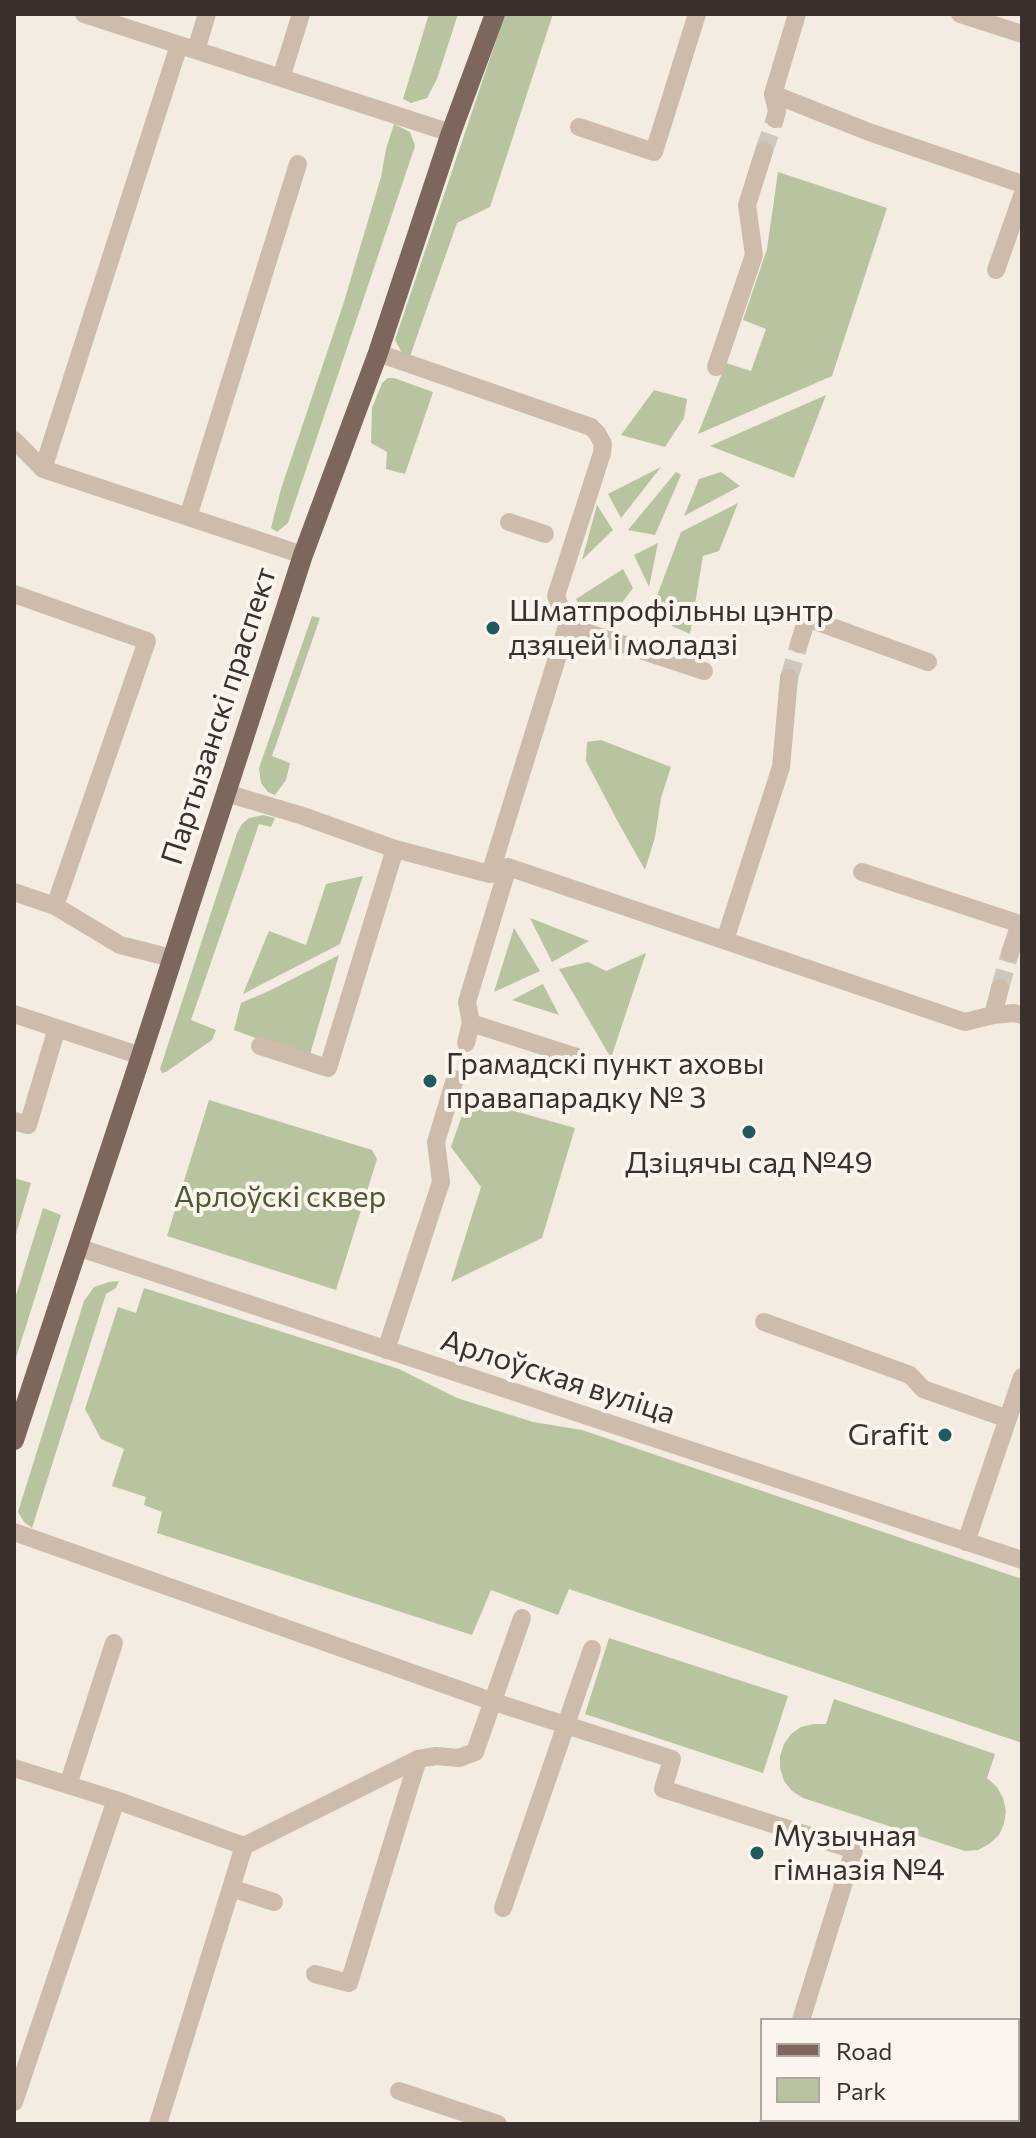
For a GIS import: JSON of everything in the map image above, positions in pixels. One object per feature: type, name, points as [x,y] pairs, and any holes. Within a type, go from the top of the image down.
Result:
[{"type":"main road","name":"Партызанскі праспект","points":[[14,1440],[303,555],[378,353],[451,133],[495,14]]},
{"type":"street","points":[[84,14],[451,133]]},
{"type":"street","points":[[43,469],[188,47],[207,14]]},
{"type":"street","points":[[281,78],[301,14]]},
{"type":"street","points":[[579,127],[654,152],[697,14]]},
{"type":"street","points":[[775,119],[777,111],[773,94],[797,14]]},
{"type":"street","points":[[960,14],[1022,34]]},
{"type":"street","points":[[773,94],[869,132],[1022,184]]},
{"type":"street","points":[[716,367],[754,255],[747,205],[764,151]]},
{"type":"street","points":[[188,517],[298,164]]},
{"type":"street","points":[[996,270],[1022,196]]},
{"type":"street","points":[[378,353],[591,427],[603,444],[556,596],[567,626],[490,874]]},
{"type":"street","points":[[14,440],[43,469],[303,555]]},
{"type":"street","points":[[509,522],[572,543]]},
{"type":"street","points":[[14,594],[147,641],[55,906]]},
{"type":"street","points":[[799,644],[807,618],[928,662]]},
{"type":"street","points":[[567,626],[704,671]]},
{"type":"street","points":[[725,940],[781,767],[789,678]]},
{"type":"street","points":[[226,793],[395,849],[490,874],[508,867],[965,1022],[993,1015],[1022,1015]]},
{"type":"street","points":[[260,1046],[328,1068],[395,849]]},
{"type":"street","points":[[466,1043],[471,1023],[467,1002],[508,867]]},
{"type":"street","points":[[862,872],[1020,924],[1010,953]]},
{"type":"street","points":[[14,892],[55,906],[120,945],[172,958]]},
{"type":"street","points":[[993,1015],[1000,988]]},
{"type":"street","points":[[14,1014],[141,1056]]},
{"type":"street","points":[[471,1023],[577,1057]]},
{"type":"street","points":[[14,1121],[28,1125],[57,1028]]},
{"type":"street","points":[[386,1350],[441,1182],[436,1142],[455,1079]]},
{"type":"street","name":"Арлоўская вуліца","points":[[77,1247],[1022,1560]]},
{"type":"street","points":[[764,1322],[910,1375],[923,1389],[1008,1419]]},
{"type":"street","points":[[966,1542],[1021,1387]]},
{"type":"street","points":[[14,1532],[494,1702],[672,1759],[663,1789],[854,1850],[802,2018]]},
{"type":"street","points":[[158,2124],[244,1846],[418,1759],[436,1756],[459,1758],[475,1752],[522,1618]]},
{"type":"street","points":[[68,1785],[114,1643]]},
{"type":"street","points":[[503,1908],[592,1649]]},
{"type":"street","points":[[315,1974],[349,1983],[418,1759]]},
{"type":"street","points":[[14,1768],[116,1800],[244,1846]]},
{"type":"street","points":[[14,2102],[116,1800]]},
{"type":"street","points":[[231,1888],[274,1902]]},
{"type":"street","points":[[399,2091],[498,2124]]},
{"type":"green space","points":[[429,14],[458,14],[437,79],[427,98],[411,103],[403,99]]},
{"type":"green space","points":[[505,14],[553,14],[490,207],[457,223],[409,359],[395,340]]},
{"type":"green space","points":[[394,124],[410,132],[415,146],[288,523],[277,532],[271,528],[281,489],[343,305]]},
{"type":"green space","points":[[778,172],[887,208],[832,376],[698,434],[726,363],[751,371],[766,329],[743,320],[767,249]]},
{"type":"green space","points":[[388,378],[433,392],[405,474],[386,469],[387,452],[371,443],[372,408],[382,383]]},
{"type":"green space","points":[[654,390],[687,399],[684,418],[665,447],[621,435]]},
{"type":"green space","points":[[826,395],[794,478],[710,446]]},
{"type":"green space","points":[[661,467],[621,518],[608,494]]},
{"type":"green space","points":[[676,472],[681,475],[655,535],[628,530]]},
{"type":"green space","points":[[721,472],[740,486],[684,516],[699,479]]},
{"type":"green space","points":[[738,503],[719,551],[703,556],[690,634],[672,626],[655,601],[681,532]]},
{"type":"green space","points":[[597,505],[613,530],[582,560]]},
{"type":"green space","points":[[658,543],[649,587],[634,555]]},
{"type":"green space","points":[[623,569],[633,588],[610,619],[585,620],[576,599]]},
{"type":"green space","points":[[312,616],[320,618],[272,756],[290,763],[286,780],[275,795],[261,783],[259,768]]},
{"type":"green space","points":[[601,740],[671,767],[645,870],[586,761],[587,742]]},
{"type":"green space","points":[[263,815],[275,818],[271,827],[259,824],[191,1020],[216,1030],[212,1040],[162,1073],[160,1069],[237,833],[249,818]]},
{"type":"green space","points":[[363,876],[340,944],[243,994],[269,931],[306,945],[326,884]]},
{"type":"green space","points":[[530,918],[589,941],[552,962]]},
{"type":"green space","points":[[514,928],[540,971],[494,992]]},
{"type":"green space","points":[[646,953],[611,1058],[559,969],[588,962],[606,971]]},
{"type":"green space","points":[[339,955],[309,1058],[234,1030],[241,1003]]},
{"type":"green space","points":[[543,984],[559,1015],[512,1000]]},
{"type":"green space","points":[[468,1098],[575,1128],[542,1238],[451,1282],[481,1187],[451,1147]]},
{"type":"green space","name":"Арлоўскі сквер","points":[[209,1100],[372,1150],[377,1159],[336,1290],[167,1236]]},
{"type":"green space","points":[[14,1178],[31,1183],[14,1241]]},
{"type":"green space","points":[[43,1208],[61,1215],[14,1364],[14,1302]]},
{"type":"green space","points":[[119,1281],[116,1288],[106,1294],[32,1528],[18,1512],[84,1301],[94,1287]]},
{"type":"green space","points":[[144,1288],[399,1369],[457,1398],[533,1422],[582,1430],[1022,1579],[1022,1743],[569,1589],[558,1615],[491,1590],[472,1635],[157,1533],[162,1512],[144,1505],[146,1497],[112,1486],[124,1449],[101,1439],[85,1409],[118,1307],[136,1313]]},
{"type":"green space","points":[[609,1638],[788,1696],[763,1773],[585,1714]]},
{"type":"green space","points":[[834,1699],[995,1754],[987,1778],[997,1787],[1006,1811],[999,1835],[978,1850],[965,1851],[803,1798],[792,1791],[784,1781],[780,1768],[784,1744],[801,1727],[826,1724]]},
{"type":"tunnel","points":[[764,151],[775,119]]},
{"type":"tunnel","points":[[789,678],[799,644]]},
{"type":"tunnel","points":[[1000,988],[1010,953]]},
{"type":"place","name":"Шматпрофільны цэнтр дзяцей і моладзі","points":[[493,628]]},
{"type":"place","name":"Грамадскі пункт аховы правапарадку № 3","points":[[430,1081]]},
{"type":"place","name":"Дзіцячы сад №49","points":[[749,1132]]},
{"type":"place","name":"Grafit","points":[[945,1435]]},
{"type":"place","name":"Музычная гімназія №4","points":[[757,1853]]}]
